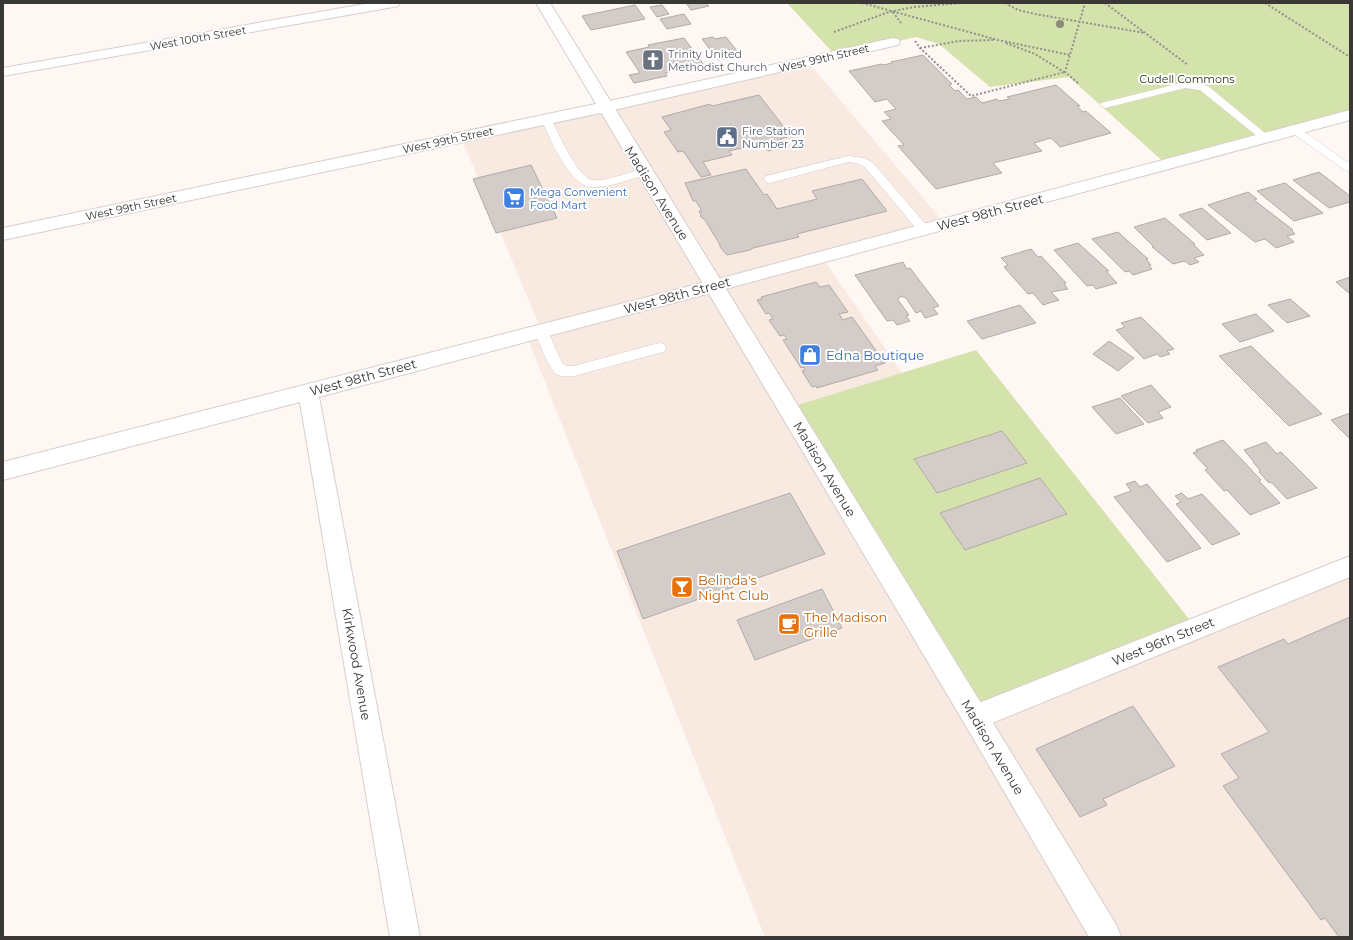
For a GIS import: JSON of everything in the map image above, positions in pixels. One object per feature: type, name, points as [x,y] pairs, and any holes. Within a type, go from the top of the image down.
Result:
[{"type":"street","name":"West 100th Street","points":[[3,72],[393,3]]},
{"type":"street","name":"Madison Avenue","points":[[543,3],[975,717],[1106,937]]},
{"type":"street","name":"West 99th Street","points":[[3,234],[605,107],[893,42]]},
{"type":"street","name":"West 98th Street","points":[[3,471],[714,286],[1350,116]]},
{"type":"street","name":"Kirkwood Avenue","points":[[308,391],[405,937]]},
{"type":"street","name":"West 96th Street","points":[[975,717],[1350,566]]},
{"type":"lane","points":[[1105,105],[1185,85],[1194,85],[1204,88],[1266,138]]},
{"type":"lane","points":[[546,119],[575,173],[588,183],[644,172]]},
{"type":"lane","points":[[1295,130],[1350,169]]},
{"type":"lane","points":[[770,179],[848,159],[860,160],[869,165],[924,230]]},
{"type":"lane","points":[[541,330],[557,366],[563,371],[574,371],[659,348]]},
{"type":"path","points":[[862,3],[998,40],[1070,55]]},
{"type":"path","points":[[828,34],[893,12],[914,7],[961,3]]},
{"type":"path","points":[[1005,3],[1018,10],[1035,14],[1146,33]]},
{"type":"path","points":[[1065,72],[1085,3]]},
{"type":"path","points":[[1105,3],[1191,67]]},
{"type":"path","points":[[1265,3],[1350,57]]},
{"type":"path","points":[[893,12],[902,24]]},
{"type":"path","points":[[911,36],[920,48],[971,96],[1065,72]]},
{"type":"path","points":[[920,48],[959,41],[998,40],[1035,54],[1065,72],[1078,83]]},
{"type":"shaded area","points":[[807,61],[945,224],[822,257],[902,373],[789,408],[975,716],[1350,566],[1350,937],[765,937],[526,334],[541,330],[461,137]]},
{"type":"green space","name":"Cudell Commons","points":[[787,3],[1350,3],[1350,115],[1167,165],[1069,77],[990,87],[939,44],[916,37],[835,55]]},
{"type":"green space","points":[[976,350],[1196,628],[975,717],[788,408]]},
{"type":"building","points":[[686,3],[706,3],[709,6],[691,10]]},
{"type":"building","points":[[635,5],[645,19],[591,30],[582,16]]},
{"type":"building","points":[[662,5],[669,14],[657,17],[650,7]]},
{"type":"building","points":[[684,14],[691,24],[667,29],[660,19]]},
{"type":"building","points":[[713,37],[715,39],[726,37],[741,56],[718,60],[702,39]]},
{"type":"building","points":[[684,38],[704,65],[665,73],[667,76],[634,83],[629,75],[640,73],[626,52],[649,47],[648,45]]},
{"type":"building","points":[[923,55],[952,84],[949,85],[955,91],[958,90],[967,99],[976,97],[982,103],[997,99],[999,101],[1009,99],[1007,97],[1056,85],[1080,106],[1077,106],[1083,112],[1086,111],[1111,133],[1060,147],[1051,138],[1034,143],[1042,151],[993,163],[1002,173],[936,189],[898,146],[904,145],[882,121],[891,119],[884,112],[896,109],[887,99],[875,102],[849,71],[883,65]]},
{"type":"building","name":"Fire Station Number 23","points":[[759,95],[791,136],[780,139],[786,146],[768,151],[765,148],[758,149],[754,145],[729,151],[732,155],[703,162],[711,175],[701,177],[683,151],[678,152],[664,132],[671,130],[662,117],[710,104],[712,106]]},
{"type":"building","name":"Mega Convenient Food Mart","points":[[531,165],[557,218],[496,233],[473,179]]},
{"type":"building","points":[[746,169],[764,195],[767,194],[777,209],[817,199],[812,191],[862,179],[887,211],[797,234],[799,237],[727,255],[720,247],[705,220],[700,216],[699,211],[702,211],[696,201],[693,201],[685,183]]},
{"type":"building","points":[[1319,172],[1350,196],[1350,202],[1329,208],[1293,180]]},
{"type":"building","points":[[1285,183],[1323,213],[1294,221],[1257,191]]},
{"type":"building","points":[[1248,192],[1257,199],[1254,200],[1293,230],[1292,231],[1295,234],[1287,236],[1294,242],[1276,248],[1265,239],[1255,242],[1208,205]]},
{"type":"building","points":[[1202,208],[1231,233],[1207,240],[1179,215]]},
{"type":"building","points":[[1165,218],[1195,244],[1193,244],[1204,255],[1194,258],[1199,262],[1190,265],[1185,261],[1173,264],[1152,247],[1154,247],[1134,227]]},
{"type":"building","points":[[1118,232],[1148,259],[1146,259],[1151,265],[1149,265],[1152,269],[1133,275],[1129,271],[1125,272],[1092,239]]},
{"type":"building","points":[[1078,243],[1109,271],[1106,271],[1117,283],[1096,289],[1092,285],[1087,286],[1054,250]]},
{"type":"building","points":[[1031,249],[1038,257],[1041,256],[1066,283],[1064,284],[1068,289],[1051,292],[1059,300],[1043,305],[1033,293],[1028,294],[1004,267],[1008,265],[1001,258]]},
{"type":"building","points":[[903,262],[907,269],[910,268],[939,306],[933,308],[938,314],[925,318],[921,311],[916,313],[906,298],[900,296],[898,300],[909,315],[906,316],[910,321],[897,325],[893,320],[887,321],[855,275]]},
{"type":"building","points":[[1350,277],[1350,294],[1336,282]]},
{"type":"building","points":[[816,282],[820,287],[829,285],[848,312],[839,314],[843,320],[852,317],[885,363],[875,366],[878,370],[817,388],[816,386],[812,387],[802,371],[805,370],[804,367],[801,368],[783,340],[787,339],[784,335],[780,336],[769,320],[773,319],[769,313],[766,314],[757,300],[762,299],[761,297]]},
{"type":"building","points":[[1290,299],[1310,316],[1287,323],[1268,305]]},
{"type":"building","points":[[1020,305],[1036,323],[982,339],[967,321]]},
{"type":"building","points":[[1256,314],[1274,331],[1240,342],[1222,324]]},
{"type":"building","points":[[1141,317],[1174,349],[1167,351],[1170,354],[1160,357],[1157,354],[1144,359],[1116,330],[1125,327],[1121,323]]},
{"type":"building","points":[[1109,341],[1134,358],[1118,371],[1093,354]]},
{"type":"building","points":[[1251,346],[1322,414],[1289,426],[1219,356]]},
{"type":"building","points":[[1151,385],[1171,407],[1158,412],[1163,418],[1148,423],[1121,396]]},
{"type":"building","points":[[1120,398],[1144,424],[1116,434],[1092,407]]},
{"type":"building","points":[[1350,413],[1350,439],[1331,420]]},
{"type":"building","points":[[1002,431],[1027,463],[937,493],[914,459]]},
{"type":"building","points":[[1223,440],[1261,480],[1259,481],[1280,503],[1250,515],[1227,490],[1224,491],[1205,470],[1208,469],[1193,453],[1198,451],[1196,450]]},
{"type":"building","points":[[1266,442],[1277,454],[1281,452],[1317,488],[1287,499],[1272,483],[1268,482],[1244,450]]},
{"type":"building","points":[[1040,478],[1067,514],[965,550],[940,513]]},
{"type":"building","points":[[1135,481],[1140,487],[1147,484],[1201,548],[1167,562],[1114,497],[1131,491],[1126,484]]},
{"type":"building","name":"Belinda's Night Club","points":[[790,493],[825,554],[643,619],[617,551]]},
{"type":"building","points":[[1182,493],[1188,499],[1202,494],[1240,534],[1212,545],[1176,504],[1181,502],[1175,496]]},
{"type":"building","name":"The Madison Grille","points":[[822,589],[842,628],[755,660],[737,620]]},
{"type":"building","points":[[1350,617],[1350,937],[1339,937],[1325,918],[1321,920],[1223,786],[1239,778],[1221,754],[1269,732],[1218,667],[1284,639],[1288,644]]},
{"type":"building","points":[[1133,706],[1175,766],[1103,799],[1107,805],[1080,817],[1036,749]]},
{"type":"place","name":"Trinity United Methodist Church","points":[[653,60]]},
{"type":"place","name":"Fire Station Number 23","points":[[727,137]]},
{"type":"place","name":"Mega Convenient Food Mart","points":[[514,198]]},
{"type":"place","name":"Edna Boutique","points":[[810,355]]},
{"type":"place","name":"Belinda's Night Club","points":[[682,587]]},
{"type":"place","name":"The Madison Grille","points":[[789,624]]}]
